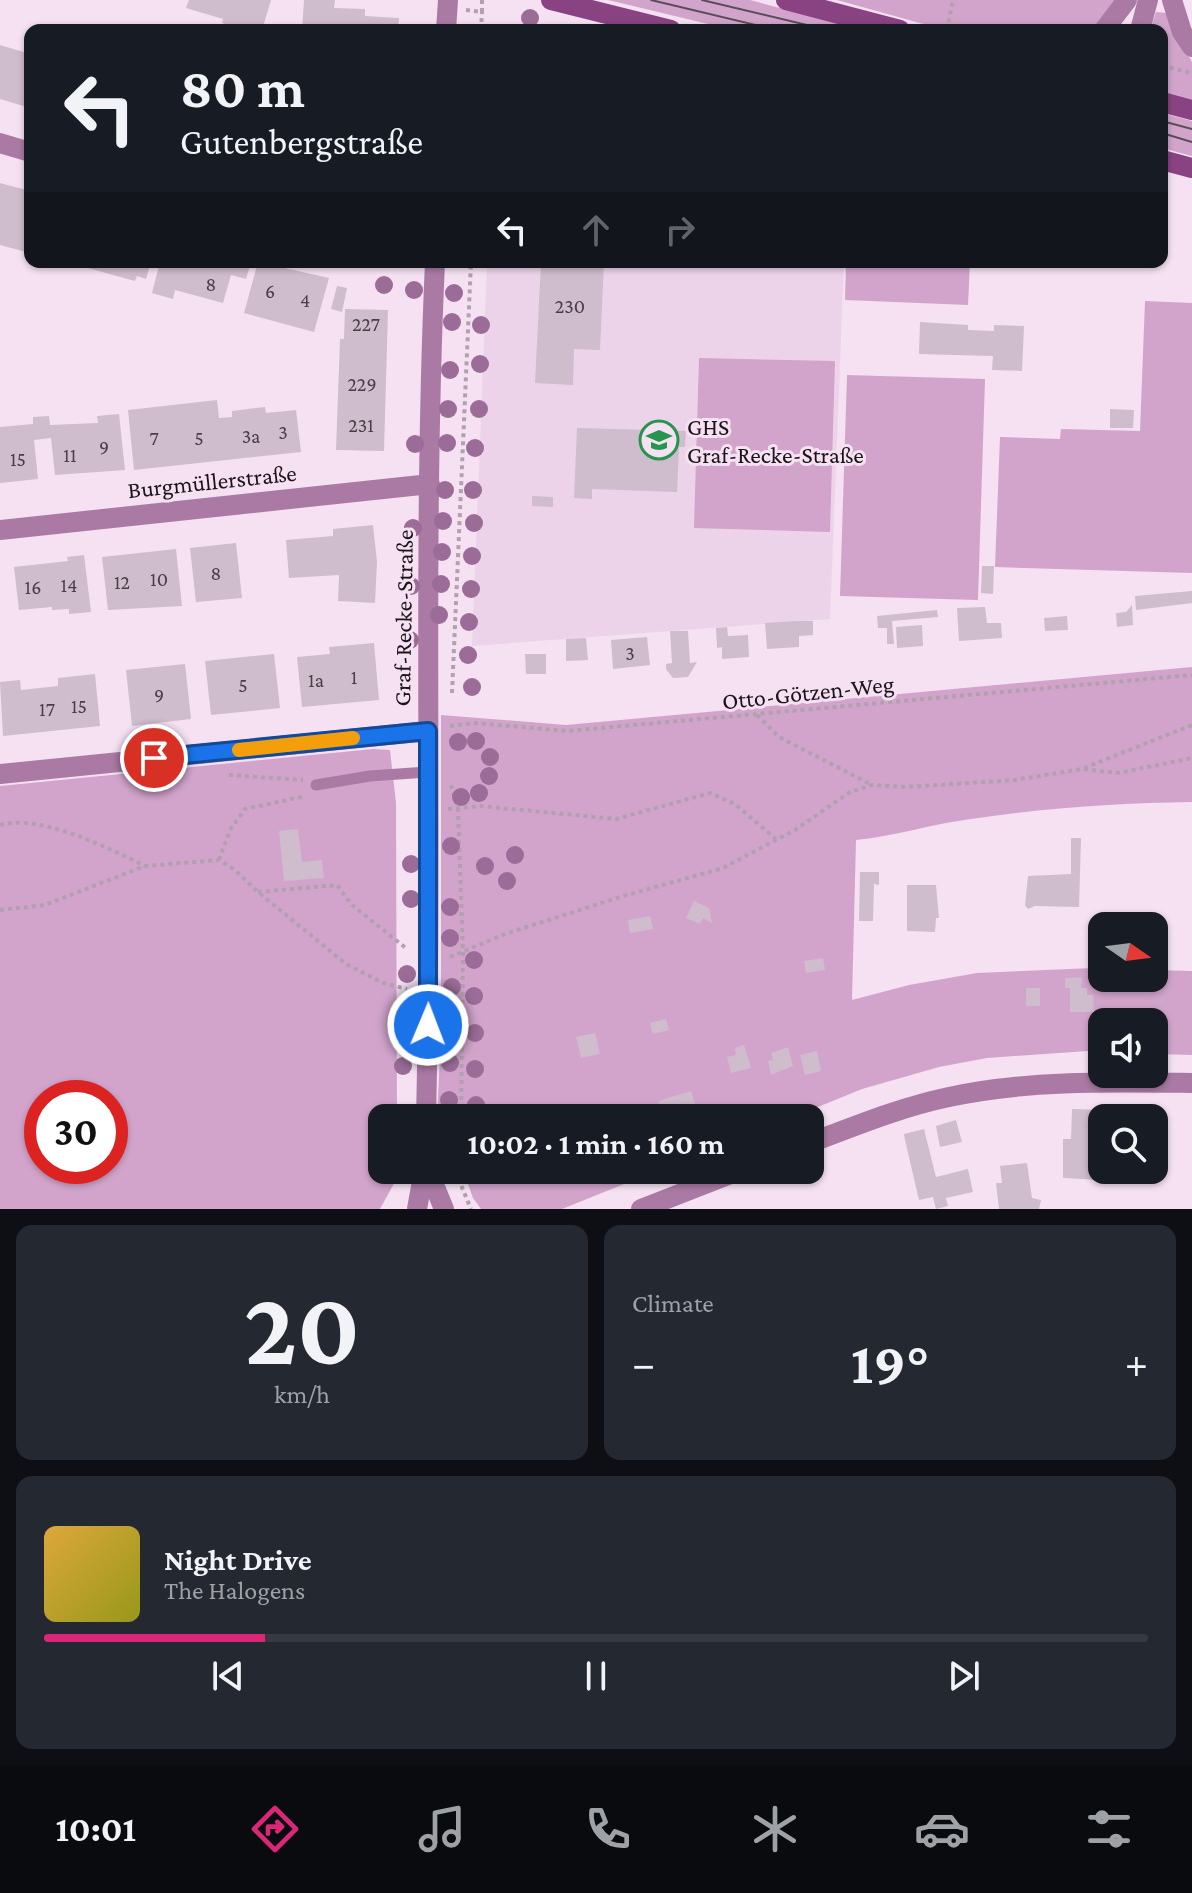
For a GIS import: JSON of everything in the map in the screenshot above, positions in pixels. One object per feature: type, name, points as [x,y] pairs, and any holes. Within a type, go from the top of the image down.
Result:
[{"type":"main road","points":[[551,0],[647,24]]},
{"type":"main road","points":[[786,0],[877,24]]},
{"type":"main road","points":[[1168,104],[1192,110]]},
{"type":"main road","points":[[1168,162],[1192,168]]},
{"type":"street","points":[[446,24],[448,0]]},
{"type":"street","points":[[1109,24],[1127,0]]},
{"type":"street","points":[[1142,24],[1148,0]]},
{"type":"street","points":[[1172,0],[1182,32],[1192,47]]},
{"type":"street","points":[[0,143],[24,150]]},
{"type":"street","name":"Graf-Recke-Straße","points":[[426,1104],[429,268]]},
{"type":"street","name":"Burgmüllerstraße","points":[[0,530],[430,484]]},
{"type":"street","points":[[0,774],[428,731]]},
{"type":"street","points":[[824,1138],[948,1097],[991,1090],[1116,1082],[1192,1083]]},
{"type":"street","points":[[417,1209],[423,1184]]},
{"type":"street","points":[[432,1184],[444,1209]]},
{"type":"street","points":[[641,1209],[705,1184]]},
{"type":"lane","points":[[316,785],[370,776],[427,772]]},
{"type":"path","points":[[948,24],[953,0]]},
{"type":"path","points":[[481,24],[482,12]]},
{"type":"path","points":[[1168,67],[1192,73]]},
{"type":"path","points":[[452,699],[471,268]]},
{"type":"path","name":"Otto-Götzen-Weg","points":[[428,731],[475,723],[567,731],[1192,675]]},
{"type":"path","points":[[451,714],[451,740]]},
{"type":"path","points":[[757,715],[779,737],[872,785]]},
{"type":"path","points":[[258,892],[337,885],[352,905],[386,935],[429,964],[505,934],[723,868],[777,840],[850,792],[872,785],[904,787],[1015,780],[1082,769],[1192,725]]},
{"type":"path","points":[[1082,769],[1118,773],[1192,758]]},
{"type":"path","points":[[219,860],[230,830],[245,809],[303,799],[316,785],[301,779],[222,775]]},
{"type":"path","points":[[451,783],[458,810],[463,953],[461,1104]]},
{"type":"path","points":[[427,808],[458,810],[480,806],[616,819],[710,793],[735,804],[777,840]]},
{"type":"path","points":[[2,823],[64,832],[101,844],[145,866]]},
{"type":"path","points":[[0,910],[45,905],[145,866],[219,860],[235,870],[346,964],[383,983],[429,995]]},
{"type":"path","points":[[461,1184],[471,1209]]},
{"type":"shaded area","points":[[608,0],[750,0],[840,24],[708,24]]},
{"type":"shaded area","points":[[837,0],[1122,0],[1100,24],[923,24]]},
{"type":"shaded area","points":[[1156,12],[1167,13],[1192,62],[1192,102],[1168,95],[1168,24],[1152,24]]},
{"type":"shaded area","points":[[1168,115],[1192,121],[1192,156],[1168,150]]},
{"type":"shaded area","name":"GHS Graf-Recke-Straße","points":[[487,268],[844,268],[830,619],[472,646]]},
{"type":"shaded area","points":[[846,268],[970,268],[968,305],[845,300]]},
{"type":"shaded area","points":[[1145,301],[1192,303],[1192,573],[995,567],[1000,437],[1060,439],[1061,429],[1140,431]]},
{"type":"shaded area","points":[[699,358],[835,361],[830,532],[694,528]]},
{"type":"shaded area","points":[[847,375],[985,379],[978,600],[840,596]]},
{"type":"shaded area","points":[[1192,667],[1192,802],[1026,812],[956,821],[856,840],[852,1000],[909,985],[977,973],[1088,969],[1088,992],[1168,992],[1168,970],[1192,971],[1192,1055],[1168,1054],[1168,1008],[1088,1008],[1088,1051],[987,1058],[939,1067],[862,1089],[824,1105],[438,1104],[441,1035],[441,715],[566,725]]},
{"type":"shaded area","points":[[373,749],[390,750],[396,803],[397,1104],[368,1104],[368,1184],[394,1184],[380,1209],[0,1209],[0,786]]},
{"type":"shaded area","points":[[468,1184],[624,1184],[562,1209],[481,1209]]},
{"type":"building","points":[[189,0],[271,0],[264,24],[225,24],[222,23],[223,19],[186,8]]},
{"type":"building","points":[[304,0],[335,0],[334,8],[365,9],[365,16],[399,18],[398,24],[302,24]]},
{"type":"building","points":[[0,45],[24,52],[24,106],[0,99]]},
{"type":"building","points":[[0,183],[24,189],[24,251],[0,245]]},
{"type":"building","points":[[88,268],[149,268],[146,279],[137,276],[135,281]]},
{"type":"building","points":[[158,268],[249,268],[246,279],[231,275],[223,303],[175,290],[173,299],[152,293]]},
{"type":"building","points":[[256,268],[285,268],[329,278],[314,332],[244,313]]},
{"type":"building","points":[[541,268],[604,268],[600,350],[574,349],[573,385],[535,383]]},
{"type":"building","points":[[337,286],[347,288],[342,312],[331,309]]},
{"type":"building","points":[[345,309],[388,310],[384,451],[336,450],[340,339],[344,339]]},
{"type":"building","points":[[920,322],[968,325],[968,330],[994,331],[994,325],[1024,326],[1022,371],[992,370],[993,356],[919,354]]},
{"type":"building","points":[[217,400],[219,418],[232,417],[232,411],[265,407],[266,413],[296,410],[301,452],[134,470],[128,410]]},
{"type":"building","points":[[1110,409],[1134,410],[1133,428],[1110,428]]},
{"type":"building","points":[[119,414],[125,470],[55,475],[51,438],[34,440],[38,479],[0,483],[0,427],[33,424],[33,417],[49,416],[50,425],[98,423],[97,416]]},
{"type":"building","points":[[577,428],[686,431],[685,447],[679,447],[677,492],[592,489],[592,499],[574,498]]},
{"type":"building","points":[[532,496],[553,497],[553,507],[532,506]]},
{"type":"building","points":[[373,525],[377,562],[375,603],[338,601],[339,575],[289,578],[286,540],[333,536],[333,529]]},
{"type":"building","points":[[236,543],[242,598],[196,602],[190,548]]},
{"type":"building","points":[[176,549],[182,606],[108,610],[102,557]]},
{"type":"building","points":[[84,555],[91,612],[69,614],[69,609],[52,610],[52,607],[19,610],[14,567],[68,561],[67,557]]},
{"type":"building","points":[[982,566],[994,566],[993,594],[981,593]]},
{"type":"building","points":[[1192,591],[1192,603],[1136,610],[1135,596]]},
{"type":"building","points":[[1132,605],[1133,625],[1117,627],[1116,613],[1126,612]]},
{"type":"building","points":[[985,607],[987,623],[1001,623],[1002,638],[959,641],[957,608]]},
{"type":"building","points":[[937,610],[938,617],[892,621],[894,644],[887,644],[887,628],[878,628],[877,616]]},
{"type":"building","points":[[1067,616],[1068,630],[1045,631],[1044,618]]},
{"type":"building","points":[[813,621],[813,635],[799,636],[799,647],[767,649],[765,623]]},
{"type":"building","points":[[922,625],[923,646],[897,648],[896,627]]},
{"type":"building","points":[[727,627],[728,636],[748,635],[749,657],[722,659],[722,647],[717,648],[716,628]]},
{"type":"building","points":[[670,631],[688,631],[690,663],[697,662],[688,677],[673,678],[666,669],[666,664],[672,663]]},
{"type":"building","points":[[647,637],[650,665],[613,669],[611,640]]},
{"type":"building","points":[[586,638],[588,660],[566,661],[566,639]]},
{"type":"building","points":[[374,643],[379,700],[302,707],[297,657],[330,654],[329,647]]},
{"type":"building","points":[[274,654],[280,708],[211,715],[205,661]]},
{"type":"building","points":[[525,654],[546,654],[546,674],[526,674]]},
{"type":"building","points":[[185,664],[191,719],[132,726],[126,670]]},
{"type":"building","points":[[95,674],[100,726],[3,736],[0,682],[20,680],[21,690],[58,686],[58,678]]},
{"type":"building","points":[[298,829],[302,862],[322,860],[324,878],[284,881],[279,831]]},
{"type":"building","points":[[1071,838],[1081,838],[1079,907],[1035,906],[1028,909],[1025,905],[1028,876],[1071,874]]},
{"type":"building","points":[[860,872],[879,872],[879,885],[874,884],[873,921],[859,921]]},
{"type":"building","points":[[907,885],[936,885],[939,918],[936,918],[935,932],[907,931]]},
{"type":"building","points":[[694,901],[709,908],[712,923],[703,918],[700,924],[686,918]]},
{"type":"building","points":[[650,916],[653,929],[630,933],[628,920]]},
{"type":"building","points":[[823,958],[825,970],[806,973],[804,961]]},
{"type":"building","points":[[1082,977],[1081,988],[1087,988],[1087,995],[1093,995],[1094,1008],[1088,1008],[1088,1012],[1070,1012],[1070,988],[1065,988],[1065,978]]},
{"type":"building","points":[[1026,988],[1040,988],[1040,1006],[1026,1006]]},
{"type":"building","points":[[666,1019],[669,1030],[653,1034],[650,1023]]},
{"type":"building","points":[[595,1033],[600,1054],[581,1058],[576,1037]]},
{"type":"building","points":[[744,1045],[751,1068],[731,1073],[727,1057],[736,1055],[735,1048]]},
{"type":"building","points":[[788,1047],[793,1066],[771,1075],[768,1061],[773,1060],[771,1053]]},
{"type":"building","points":[[817,1051],[821,1071],[805,1075],[800,1055]]},
{"type":"building","points":[[691,1091],[695,1104],[659,1104],[658,1101]]},
{"type":"building","points":[[1072,1109],[1088,1110],[1088,1179],[1063,1178],[1063,1139],[1071,1139]]},
{"type":"building","points":[[956,1120],[962,1142],[940,1147],[936,1126]]},
{"type":"building","points":[[924,1129],[936,1177],[968,1169],[973,1192],[946,1198],[948,1206],[936,1209],[933,1197],[919,1200],[904,1134]]},
{"type":"building","points":[[1027,1163],[1032,1198],[1041,1200],[1039,1209],[999,1209],[996,1183],[1002,1183],[1000,1166]]},
{"type":"tram line","points":[[651,0],[752,24]]},
{"type":"tram line","points":[[702,0],[803,24]]},
{"type":"tram line","points":[[1168,123],[1192,129]]},
{"type":"tram line","points":[[1168,135],[1192,142]]},
{"type":"slow traffic","points":[[239,750],[353,738]]},
{"type":"place","name":"GHS Graf-Recke-Straße","points":[[659,440]]},
{"type":"route","points":[[154,758],[428,731],[428,1025]]}]
